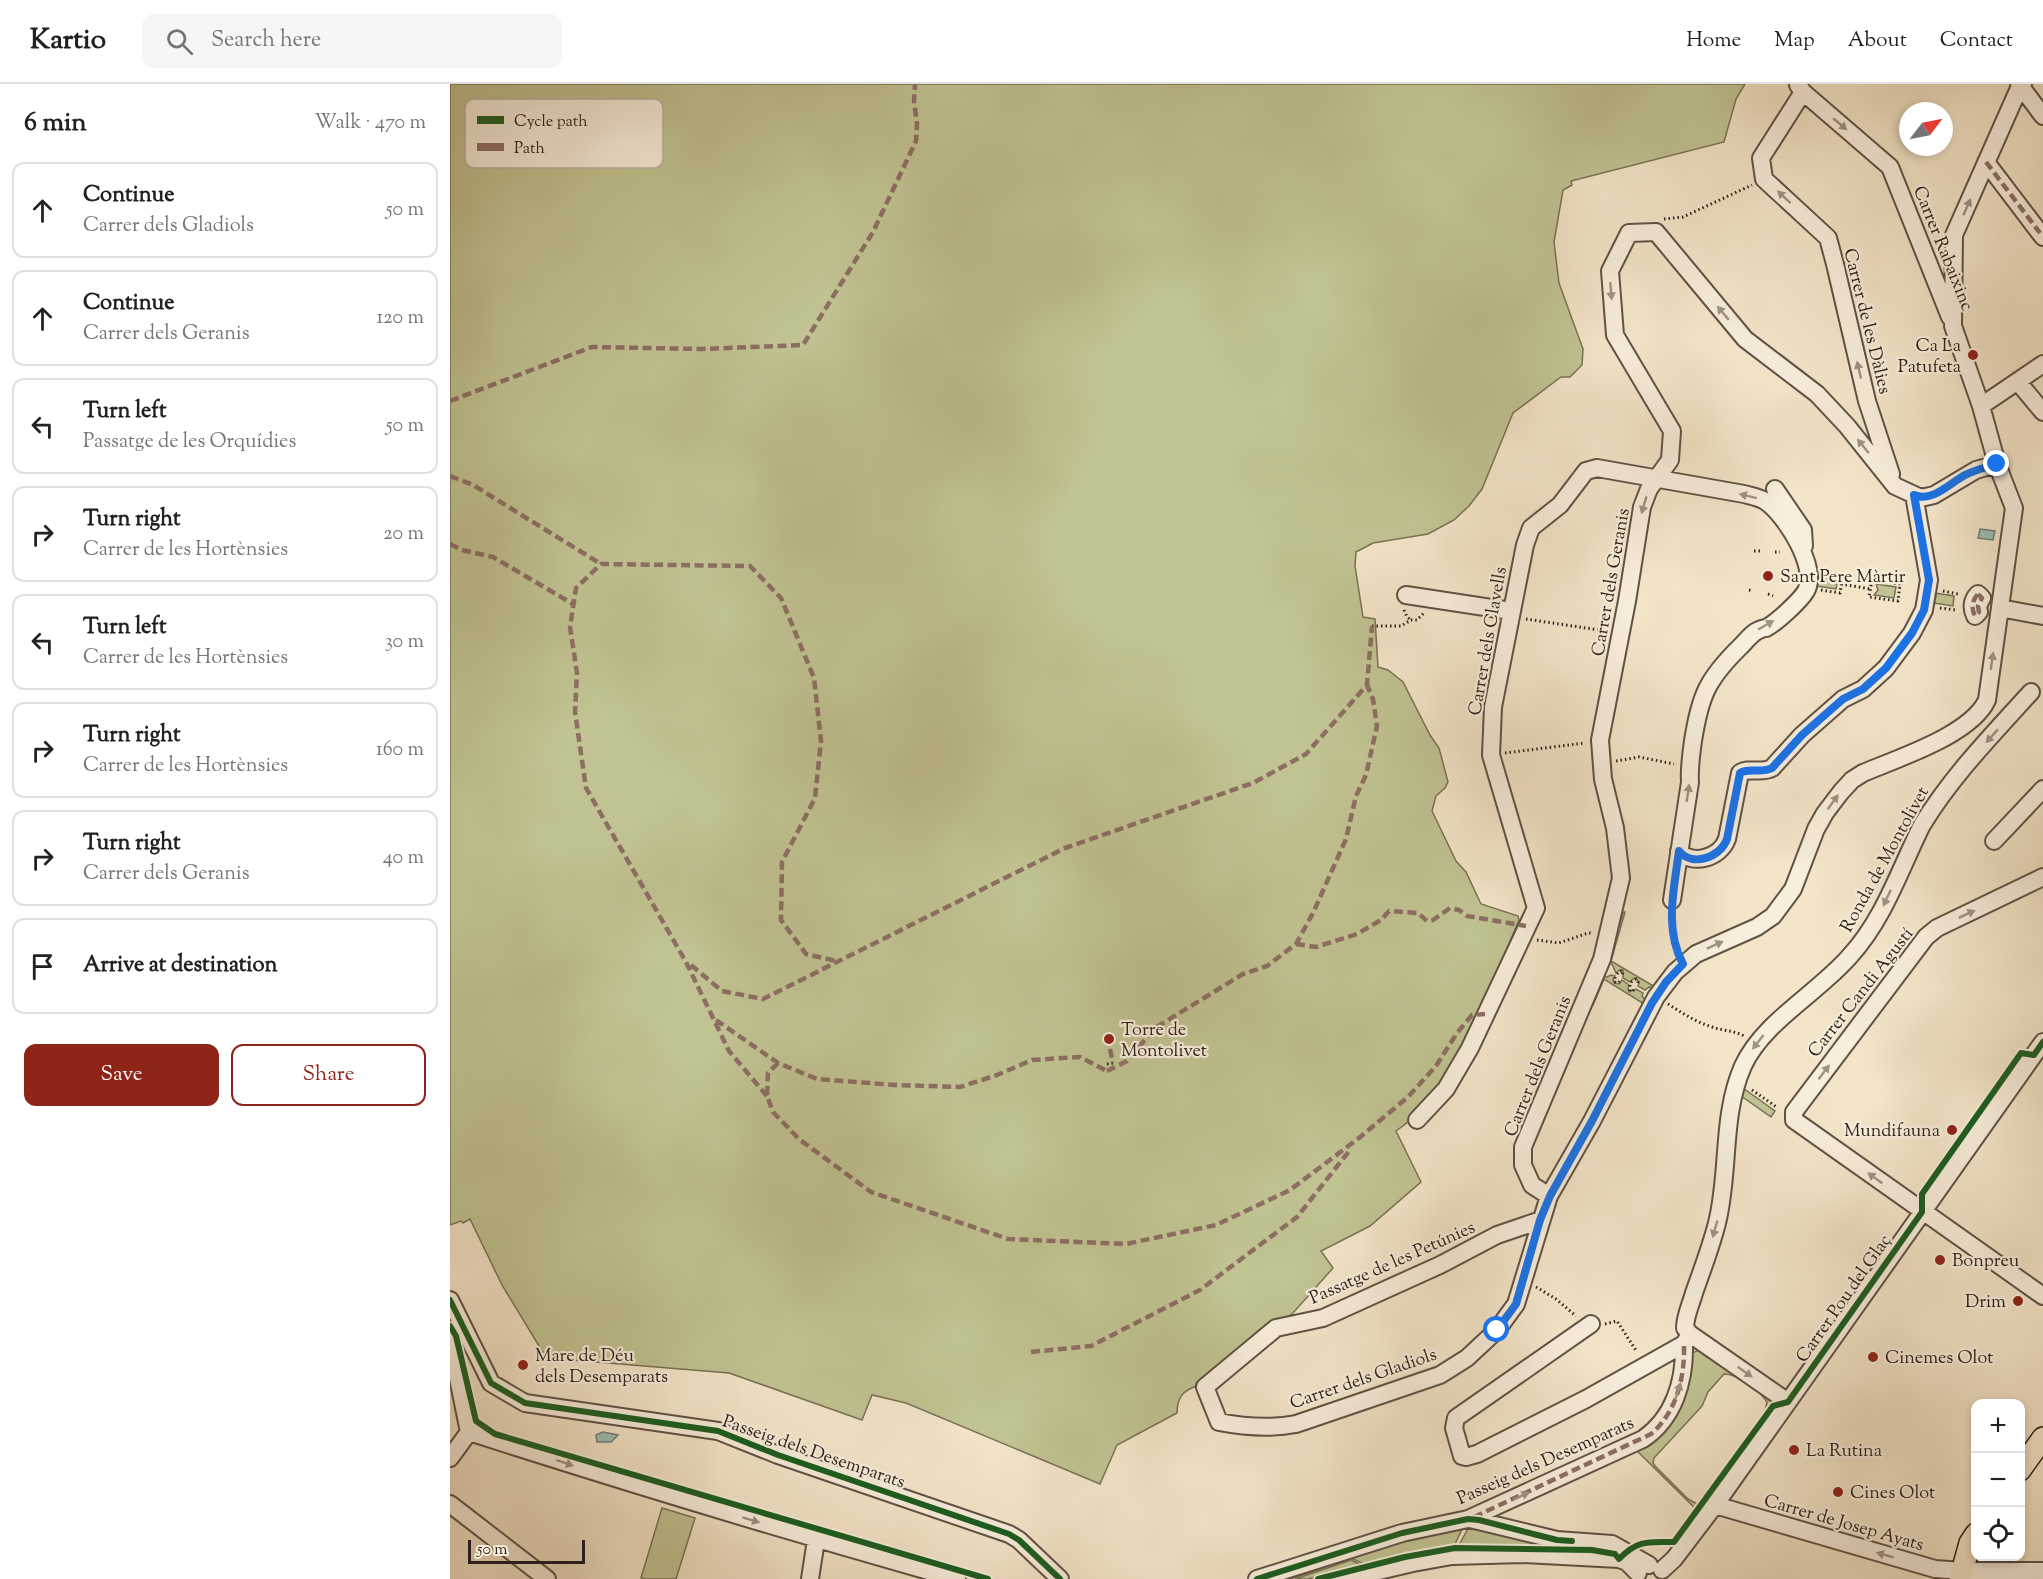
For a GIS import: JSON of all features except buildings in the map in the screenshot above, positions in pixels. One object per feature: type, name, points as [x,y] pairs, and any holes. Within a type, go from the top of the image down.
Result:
[{"type":"main road","points":[[2025,1463],[2043,1438]]},
{"type":"main road","points":[[1961,1575],[1971,1542]]},
{"type":"street","points":[[2020,85],[2043,117]]},
{"type":"street","points":[[1953,326],[1954,235],[2020,85]]},
{"type":"street","points":[[1764,179],[1761,158],[1800,88]]},
{"type":"street","name":"Carrer Rabaixinc","points":[[1800,88],[1890,167],[1953,326],[1981,406],[1997,464]]},
{"type":"street","points":[[1986,162],[2043,237]]},
{"type":"street","name":"Carrer de les Dàlies","points":[[1764,179],[1828,238],[1867,401],[1895,486]]},
{"type":"street","points":[[1540,1220],[1550,1196],[1592,1121],[1652,1003],[1666,982],[1696,954],[1757,927],[1773,916],[1793,889],[1816,829],[1852,780],[1956,732],[1982,710],[1987,700],[2014,508],[1997,464],[1976,470],[1934,495],[1921,498],[1895,486],[1847,426],[1817,394],[1745,339],[1656,232],[1649,232]]},
{"type":"street","name":"Carrer dels Geranis","points":[[1550,1196],[1532,1185],[1523,1165],[1523,1147],[1602,959],[1621,878],[1615,828],[1603,779],[1600,740],[1622,632],[1642,507],[1649,489],[1670,460],[1672,432],[1615,335],[1610,270],[1629,233],[1649,232]]},
{"type":"street","points":[[1981,406],[2043,364]]},
{"type":"street","points":[[2018,382],[2043,412]]},
{"type":"street","name":"Carrer dels Clavells","points":[[1522,934],[1536,908],[1491,755],[1493,707],[1525,545],[1531,528],[1560,505],[1586,471],[1597,468],[1656,479]]},
{"type":"street","points":[[1656,479],[1744,494],[1765,501],[1779,515],[1806,555]]},
{"type":"street","points":[[1672,900],[1690,782],[1689,767],[1701,702],[1712,678],[1726,661],[1756,631],[1772,623],[1806,591],[1810,574],[1803,530],[1775,489]]},
{"type":"street","points":[[1679,851],[1687,858],[1698,860],[1711,856],[1722,847],[1727,839],[1740,773],[1766,771],[1772,768],[1802,735],[1843,699],[1863,689],[1874,680],[1912,633],[1926,606],[1929,580],[1914,495]]},
{"type":"street","points":[[1406,595],[1510,614]]},
{"type":"street","points":[[2000,608],[2043,616]]},
{"type":"street","name":"Ronda de Montolivet","points":[[1687,1339],[1685,1322],[1717,1222],[1731,1106],[1743,1067],[1757,1041],[1837,970],[1867,936],[1931,810],[1952,781],[2031,692]]},
{"type":"street","points":[[1987,700],[2008,718]]},
{"type":"street","points":[[1994,841],[2043,789]]},
{"type":"street","name":"Carrer Candi Agustí","points":[[1922,1212],[1794,1120],[1794,1112],[1926,937],[1937,928],[2043,877]]},
{"type":"street","points":[[1417,1120],[1446,1089],[1470,1048],[1522,934]]},
{"type":"street","name":"Carrer Pou del Glaç","points":[[1650,1573],[1674,1560],[1715,1505],[2043,1042]]},
{"type":"street","points":[[1922,1212],[2043,1296]]},
{"type":"street","name":"Passatge de les Petúnies","points":[[1205,1386],[1276,1328],[1323,1318],[1440,1265],[1497,1235],[1540,1220]]},
{"type":"street","name":"Carrer dels Gladiols","points":[[1205,1386],[1219,1422],[1240,1426],[1278,1427],[1296,1424],[1440,1375],[1477,1349],[1512,1310],[1540,1220]]},
{"type":"street","name":"Passeig dels Desemparats","points":[[450,1300],[491,1383],[525,1402],[718,1431],[778,1455],[1009,1534],[1019,1540],[1060,1579]]},
{"type":"street","points":[[1591,1324],[1456,1418],[1454,1428],[1462,1456],[1478,1454],[1586,1399],[1687,1339],[1788,1402]]},
{"type":"street","points":[[450,1338],[469,1432],[450,1458]]},
{"type":"street","name":"Passeig dels Desemparats","points":[[1257,1579],[1402,1533],[1468,1520],[1651,1434],[1664,1420],[1677,1396],[1687,1339]]},
{"type":"street","points":[[469,1432],[617,1480],[816,1540],[957,1579]]},
{"type":"street","points":[[450,1503],[547,1579]]},
{"type":"street","name":"Carrer de Josep Ayats","points":[[1715,1505],[1961,1575],[2043,1571]]},
{"type":"street","points":[[1468,1520],[1479,1520],[1557,1540],[1612,1544],[1626,1551],[1650,1573]]},
{"type":"street","points":[[810,1579],[816,1540]]},
{"type":"street","points":[[1344,1579],[1413,1571],[1452,1556],[1503,1554],[1619,1559],[1650,1573]]},
{"type":"path","points":[[1649,232],[1659,219],[1683,217],[1764,179]]},
{"type":"path","points":[[1754,551],[1760,551]]},
{"type":"path","points":[[1836,592],[1840,592],[1843,585],[1843,575],[1839,575]]},
{"type":"path","points":[[1872,580],[1900,584],[1901,593],[1898,602],[1869,597],[1869,588],[1872,580]]},
{"type":"path","points":[[1843,585],[1869,588]]},
{"type":"path","points":[[1768,594],[1773,596]]},
{"type":"path","points":[[1510,614],[1622,632]]},
{"type":"path","points":[[1372,626],[1401,626],[1422,616]]},
{"type":"path","points":[[1491,755],[1600,740]]},
{"type":"path","points":[[1602,763],[1639,758],[1689,767]]},
{"type":"path","points":[[1672,900],[1671,916],[1675,945],[1683,964]]},
{"type":"path","points":[[1522,934],[1537,940],[1559,943],[1588,933],[1608,936]]},
{"type":"path","points":[[1620,971],[1623,972],[1622,979],[1618,983],[1615,982],[1616,975],[1620,971]]},
{"type":"path","points":[[1622,979],[1630,984]]},
{"type":"path","points":[[1636,979],[1638,982],[1633,991],[1629,991],[1630,984],[1636,979]]},
{"type":"path","points":[[1664,1002],[1706,1025],[1736,1032]]},
{"type":"path","points":[[1107,1064],[1113,1063]]},
{"type":"path","points":[[1745,1085],[1778,1108]]},
{"type":"green space","points":[[450,84],[1745,84],[1736,99],[1724,142],[1571,181],[1572,185],[1563,190],[1554,242],[1559,283],[1583,349],[1582,365],[1570,377],[1561,377],[1513,413],[1482,489],[1454,520],[1428,534],[1373,543],[1356,552],[1355,566],[1363,617],[1375,619],[1378,667],[1388,670],[1403,682],[1439,748],[1448,782],[1436,796],[1432,811],[1456,861],[1466,872],[1481,904],[1518,916],[1519,920],[1484,1005],[1455,1063],[1418,1113],[1396,1131],[1421,1182],[1370,1226],[1321,1251],[1333,1268],[1293,1313],[1197,1386],[1185,1392],[1178,1403],[1177,1413],[1117,1445],[1100,1484],[906,1403],[872,1395],[862,1420],[729,1373],[559,1359],[548,1356],[542,1351],[502,1285],[470,1219],[463,1223],[461,1221],[450,1225]]},
{"type":"green space","points":[[1818,574],[1838,578],[1836,589],[1816,586],[1820,581]]},
{"type":"green space","points":[[1876,584],[1896,587],[1894,598],[1874,595],[1878,590]]},
{"type":"green space","points":[[1935,593],[1954,596],[1953,606],[1933,603]]},
{"type":"green space","points":[[1623,912],[1625,912],[1611,961],[1654,988],[1649,987],[1645,990],[1638,986],[1637,979],[1634,978],[1630,982],[1623,978],[1623,970],[1616,973],[1612,964],[1608,962]]},
{"type":"green space","points":[[1602,976],[1615,976],[1613,980],[1615,983],[1619,984],[1622,980],[1629,985],[1629,992],[1636,989],[1643,993],[1642,996],[1646,1001],[1644,1004],[1604,979],[1593,1005],[1590,1004]]},
{"type":"green space","points":[[1743,1088],[1775,1111],[1771,1117],[1741,1096]]},
{"type":"green space","points":[[1699,1350],[1772,1398],[1771,1407],[1748,1439],[1748,1435],[1765,1411],[1767,1402],[1748,1384],[1736,1377],[1724,1374],[1708,1392],[1702,1406],[1654,1458],[1655,1466],[1688,1499],[1697,1504],[1732,1461],[1697,1510],[1632,1446],[1651,1436],[1689,1354]]},
{"type":"green space","points":[[662,1508],[695,1518],[676,1579],[641,1578]]},
{"type":"green space","points":[[1464,1525],[1454,1546],[1364,1564],[1351,1558],[1290,1579],[1271,1579],[1397,1539]]},
{"type":"green space","points":[[1470,1525],[1559,1548],[1459,1545]]},
{"type":"green space","points":[[1351,1560],[1361,1565],[1308,1579],[1295,1579]]},
{"type":"water","points":[[1980,529],[1995,531],[1993,540],[1978,538]]},
{"type":"water","points":[[603,1432],[618,1435],[611,1442],[597,1442],[596,1435]]},
{"type":"marked path","points":[[450,401],[592,347],[702,349],[803,345],[873,232],[916,141],[915,84]]},
{"type":"marked path","points":[[1986,162],[2040,233]]},
{"type":"marked path","points":[[450,476],[473,485],[601,564]]},
{"type":"marked path","points":[[450,544],[462,550],[493,557],[573,604]]},
{"type":"marked path","points":[[767,1096],[729,1051],[686,962],[586,788],[575,712],[577,673],[570,627],[576,588],[601,564],[750,566],[781,598],[814,678],[821,741],[815,798],[782,862],[781,920],[806,954],[836,961]]},
{"type":"marked path","points":[[1978,594],[1982,598],[1978,606],[1979,612],[1975,616],[1973,604],[1978,594]]},
{"type":"marked path","points":[[691,965],[722,991],[763,999],[1065,848],[1253,783],[1306,754],[1367,685],[1372,626]]},
{"type":"marked path","points":[[1107,1071],[1127,1061],[1155,1028],[1243,974],[1267,966],[1296,944],[1313,913],[1346,839],[1356,796],[1366,775],[1377,726],[1373,699],[1367,685]]},
{"type":"marked path","points":[[1296,944],[1316,947],[1357,934],[1381,920],[1389,911],[1418,913],[1427,921],[1433,920],[1450,908],[1459,910],[1467,916],[1526,926]]},
{"type":"marked path","points":[[778,1063],[768,1073],[767,1096],[773,1112],[799,1139],[871,1192],[1008,1239],[1126,1244],[1216,1225],[1290,1190],[1359,1138],[1408,1097],[1436,1066],[1457,1033],[1472,1015],[1485,1014]]},
{"type":"marked path","points":[[716,1020],[778,1063],[817,1079],[960,1087],[1032,1060],[1080,1057],[1107,1071]]},
{"type":"marked path","points":[[1110,1049],[1113,1063]]},
{"type":"marked path","points":[[1031,1352],[1091,1346],[1200,1290],[1297,1217],[1350,1150]]},
{"type":"marked path","points":[[1474,1517],[1651,1434],[1667,1415],[1678,1393],[1683,1368],[1684,1344]]},
{"type":"cycle path","points":[[1318,1579],[1405,1557],[1455,1548],[1592,1550],[1615,1554],[1619,1559],[1632,1548],[1644,1543],[1674,1542],[1773,1406],[1788,1402],[1922,1212],[1922,1194],[2021,1053],[2034,1055],[2043,1042]]},
{"type":"cycle path","points":[[450,1300],[491,1383],[525,1403],[718,1431],[778,1455],[1009,1534],[1019,1540],[1060,1579]]},
{"type":"cycle path","points":[[450,1326],[456,1336],[476,1421],[495,1434],[988,1579]]},
{"type":"cycle path","points":[[1257,1579],[1402,1533],[1468,1519],[1557,1540],[1572,1541]]},
{"type":"place","name":"Ca La Patufeta","points":[[1973,355]]},
{"type":"place","name":"Sant Pere Màrtir","points":[[1768,576]]},
{"type":"place","name":"Torre de Montolivet","points":[[1109,1039]]},
{"type":"place","name":"Mundifauna","points":[[1952,1130]]},
{"type":"place","name":"Bonpreu","points":[[1940,1260]]},
{"type":"place","name":"Drim","points":[[2018,1301]]},
{"type":"place","name":"Cinemes Olot","points":[[1873,1357]]},
{"type":"place","name":"Mare de Déu dels Desemparats","points":[[523,1365]]},
{"type":"place","name":"La Rutina","points":[[1794,1450]]},
{"type":"place","name":"Cines Olot","points":[[1838,1492]]},
{"type":"route","points":[[1497,1330],[1516,1304],[1540,1220],[1550,1196],[1592,1121],[1652,1003],[1666,982],[1683,964],[1675,945],[1671,916],[1679,851],[1684,857],[1698,860],[1711,856],[1722,847],[1727,839],[1740,773],[1766,771],[1772,768],[1802,735],[1843,699],[1857,693],[1874,680],[1899,652],[1912,633],[1926,606],[1929,580],[1914,495],[1921,498],[1934,495],[1965,475],[1997,464]]}]
